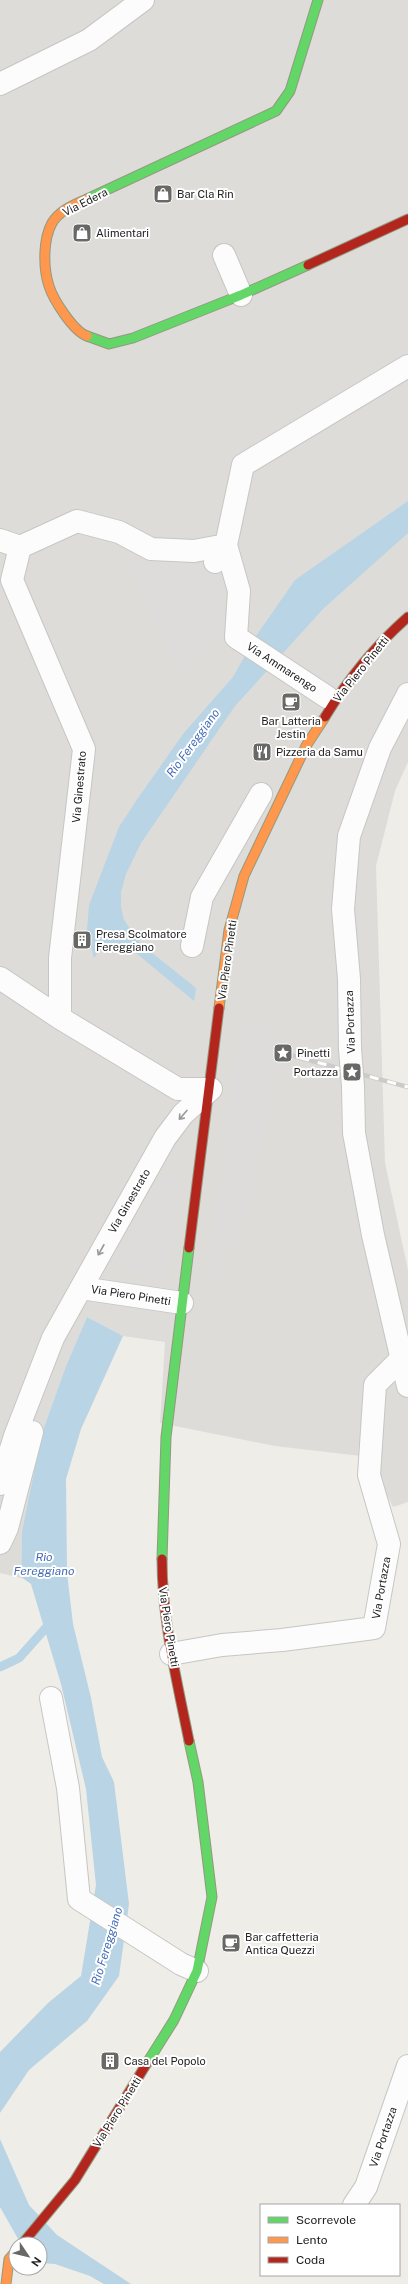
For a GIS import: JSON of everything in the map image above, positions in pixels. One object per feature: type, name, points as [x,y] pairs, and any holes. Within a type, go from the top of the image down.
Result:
[{"type":"street","points":[[0,84],[89,40],[143,0]]},
{"type":"street","name":"Via Edera","points":[[318,0],[290,91],[276,111],[62,211],[52,223],[44,261],[49,286],[69,321],[84,335],[109,344],[133,338],[241,296],[408,219]]},
{"type":"street","points":[[224,255],[241,296]]},
{"type":"street","points":[[10,543],[76,521],[119,532],[151,549],[221,553],[243,465],[408,366]]},
{"type":"street","name":"Via Ginestrato","points":[[10,543],[12,580],[84,750],[60,958],[60,1018]]},
{"type":"street","name":"Via Ammarengo","points":[[221,553],[239,591],[236,637],[327,696]]},
{"type":"street","name":"Via Piero Pinetti","points":[[29,2236],[70,2187],[165,2037],[197,1971],[212,1897],[198,1782],[171,1654],[162,1576],[162,1542],[166,1437],[230,930],[244,876],[306,746],[334,702],[392,631],[408,617]]},
{"type":"street","name":"Via Portazza","points":[[408,694],[380,748],[349,836],[343,909],[349,979],[350,1049],[353,1086],[354,1133],[373,1235],[408,1386]]},
{"type":"street","points":[[192,946],[202,897],[260,794]]},
{"type":"street","points":[[0,978],[60,1018],[178,1089],[211,1089]]},
{"type":"street","name":"Via Ginestrato","points":[[0,1484],[15,1436],[53,1338],[165,1138],[183,1114],[211,1089]]},
{"type":"street","name":"Via Piero Pinetti","points":[[80,1288],[182,1303]]},
{"type":"street","points":[[0,1543],[7,1528],[28,1441],[57,1368],[53,1338]]},
{"type":"street","name":"Via Portazza","points":[[171,1654],[222,1645],[282,1640],[374,1628],[389,1544],[368,1475],[375,1385],[402,1358]]},
{"type":"street","points":[[51,1698],[68,1788],[79,1899],[181,1964],[197,1971]]},
{"type":"street","name":"Via Portazza","points":[[355,2204],[366,2187],[408,2066]]},
{"type":"street","points":[[6,2284],[8,2267]]},
{"type":"shaded area","points":[[0,0],[408,0],[408,762],[395,791],[376,866],[385,1163],[408,1270],[408,1502],[393,1507],[380,1481],[361,1456],[275,1446],[160,1423],[165,1342],[123,1336],[87,1317],[66,1366],[42,1433],[22,1531],[21,1578],[0,1573]]},
{"type":"shaded area","points":[[127,562],[168,567],[220,562],[225,604],[220,631],[181,679]]},
{"type":"shaded area","points":[[239,1024],[276,1031],[283,1053],[242,1236],[205,1287]]},
{"type":"shaded area","points":[[165,1174],[183,1178],[167,1279],[113,1269]]},
{"type":"water","name":"Rio Fereggiano","points":[[408,501],[408,533],[324,608],[235,706],[141,843],[126,874],[121,892],[121,907],[124,920],[141,944],[196,988],[194,1001],[130,948],[119,944],[110,944],[102,949],[94,958],[87,930],[89,905],[119,827],[136,801],[183,734],[233,677],[256,636],[295,580]]},
{"type":"water","name":"Rio Fereggiano","points":[[87,1317],[123,1336],[81,1429],[66,1479],[67,1573],[73,1624],[91,1698],[102,1757],[114,1782],[129,1904],[119,1976],[87,2021],[29,2070],[0,2113],[0,2052],[48,2003],[81,1976],[96,1885],[86,1789],[61,1684],[31,1584],[21,1577],[22,1531],[42,1433],[66,1366]]},
{"type":"water","points":[[0,2139],[29,2205],[57,2235],[131,2284],[104,2284],[90,2276],[55,2264],[48,2264],[48,2236],[16,2236],[0,2207]]},
{"type":"waterway","points":[[0,1667],[19,1658],[52,1621]]},
{"type":"railway","points":[[283,1053],[408,1087]]},
{"type":"traffic: fast","points":[[87,199],[276,111],[290,91],[318,0]]},
{"type":"traffic: fast","points":[[87,336],[109,344],[133,338],[241,295],[308,265]]},
{"type":"traffic: fast","points":[[162,1559],[166,1437],[189,1248]]},
{"type":"traffic: fast","points":[[147,2063],[174,2020],[197,1971],[212,1897],[198,1782],[189,1741]]},
{"type":"traffic: slow","points":[[87,199],[68,208],[55,218],[47,237],[45,262],[47,279],[51,292],[64,314],[76,328],[87,336]]},
{"type":"traffic: slow","points":[[219,1008],[229,930],[244,876],[306,746],[325,717]]},
{"type":"traffic: slow","points":[[6,2284],[8,2267]]},
{"type":"traffic: jam","points":[[308,265],[408,219]]},
{"type":"traffic: jam","points":[[325,717],[343,690],[373,651],[408,617]]},
{"type":"traffic: jam","points":[[189,1248],[219,1008]]},
{"type":"traffic: jam","points":[[162,1559],[167,1628],[189,1741]]},
{"type":"traffic: jam","points":[[29,2236],[75,2180],[147,2063]]},
{"type":"place","name":"Bar Cla Rin","points":[[163,194]]},
{"type":"place","name":"Alimentari","points":[[82,233]]},
{"type":"place","name":"Bar Latteria Jestin","points":[[291,702]]},
{"type":"place","name":"Pizzeria da Samu","points":[[262,752]]},
{"type":"place","name":"Presa Scolmatore Fereggiano","points":[[82,940]]},
{"type":"place","name":"Pinetti","points":[[283,1053]]},
{"type":"place","name":"Portazza","points":[[352,1072]]},
{"type":"place","name":"Bar caffetteria Antica Quezzi","points":[[231,1943]]},
{"type":"place","name":"Casa del Popolo","points":[[110,2061]]}]
